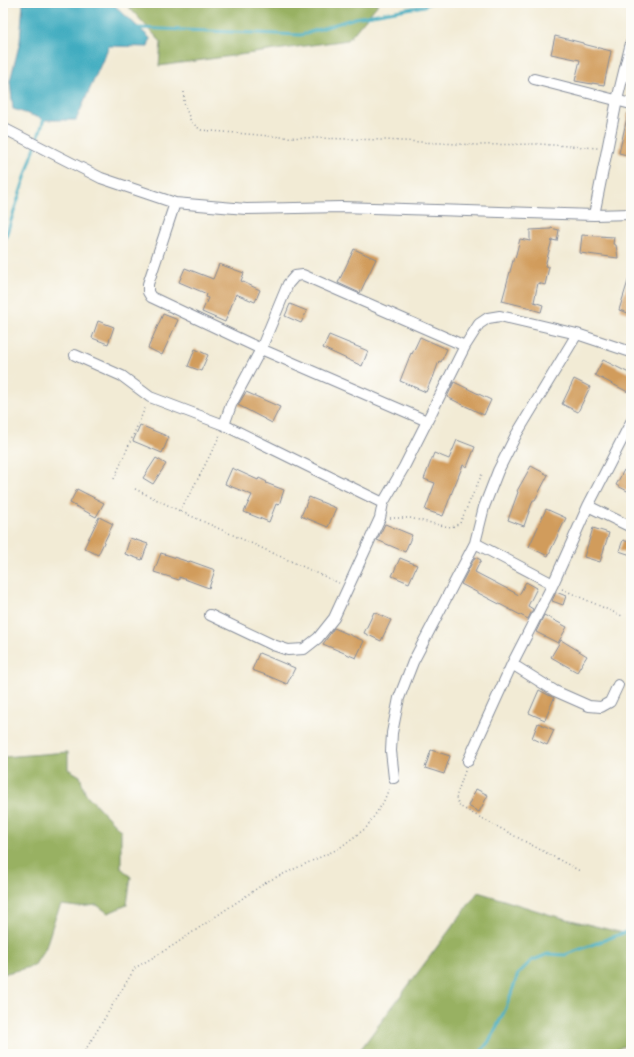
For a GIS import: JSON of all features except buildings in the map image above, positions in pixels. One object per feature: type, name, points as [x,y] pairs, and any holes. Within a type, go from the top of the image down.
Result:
[{"type":"street","points":[[594,215],[617,100],[631,43]]},
{"type":"street","points":[[534,79],[631,104]]},
{"type":"street","points":[[3,128],[101,178],[175,203],[246,209],[341,207],[594,215],[631,214]]},
{"type":"street","points":[[175,203],[148,284],[148,292],[151,297],[261,349],[427,420]]},
{"type":"street","points":[[224,425],[231,405],[261,349],[288,284],[295,276],[303,275],[465,346]]},
{"type":"street","points":[[210,616],[273,645],[288,650],[304,649],[318,638],[334,618],[380,518],[383,503],[404,467],[465,346],[479,324],[488,318],[500,316],[577,334],[631,352]]},
{"type":"street","points":[[394,778],[391,751],[392,733],[399,698],[413,662],[421,644],[475,543],[484,507],[498,471],[516,435],[577,334]]},
{"type":"street","points":[[75,355],[122,376],[150,398],[224,425],[383,503]]},
{"type":"street","points":[[468,762],[512,664],[553,584],[588,506],[631,422]]},
{"type":"street","points":[[588,506],[631,527]]},
{"type":"street","points":[[475,543],[553,584]]},
{"type":"street","points":[[512,664],[555,691],[589,706],[600,707],[610,702],[618,685]]},
{"type":"path","points":[[184,92],[184,103],[191,122],[201,130],[281,137],[384,140],[477,145],[539,144],[608,148]]},
{"type":"path","points":[[114,479],[150,398]]},
{"type":"path","points":[[180,511],[200,475],[224,425]]},
{"type":"path","points":[[380,518],[410,518],[452,527],[460,523],[482,474]]},
{"type":"path","points":[[135,489],[348,587]]},
{"type":"path","points":[[553,584],[622,616]]},
{"type":"path","points":[[468,762],[456,797],[459,806],[580,871]]},
{"type":"path","points":[[83,1054],[136,968],[174,945],[268,881],[338,849],[366,828],[383,803],[394,778]]},
{"type":"green space","points":[[125,3],[379,3],[348,40],[159,66],[161,42]]},
{"type":"green space","points":[[68,752],[68,769],[80,776],[85,793],[121,831],[121,868],[131,877],[127,905],[108,913],[97,905],[78,907],[61,905],[55,918],[46,947],[34,966],[3,974],[3,757]]},
{"type":"green space","points":[[478,892],[551,915],[631,935],[631,1043],[606,1054],[357,1054]]},
{"type":"water","points":[[23,3],[112,3],[150,38],[148,47],[109,46],[76,120],[46,120],[13,109],[10,81],[20,42]]},
{"type":"waterway","points":[[138,28],[301,35],[355,18],[424,6],[430,3]]},
{"type":"waterway","points":[[3,274],[4,242],[45,116]]},
{"type":"waterway","points":[[479,1054],[490,1040],[506,1008],[518,974],[531,961],[548,954],[565,955],[631,930]]}]
